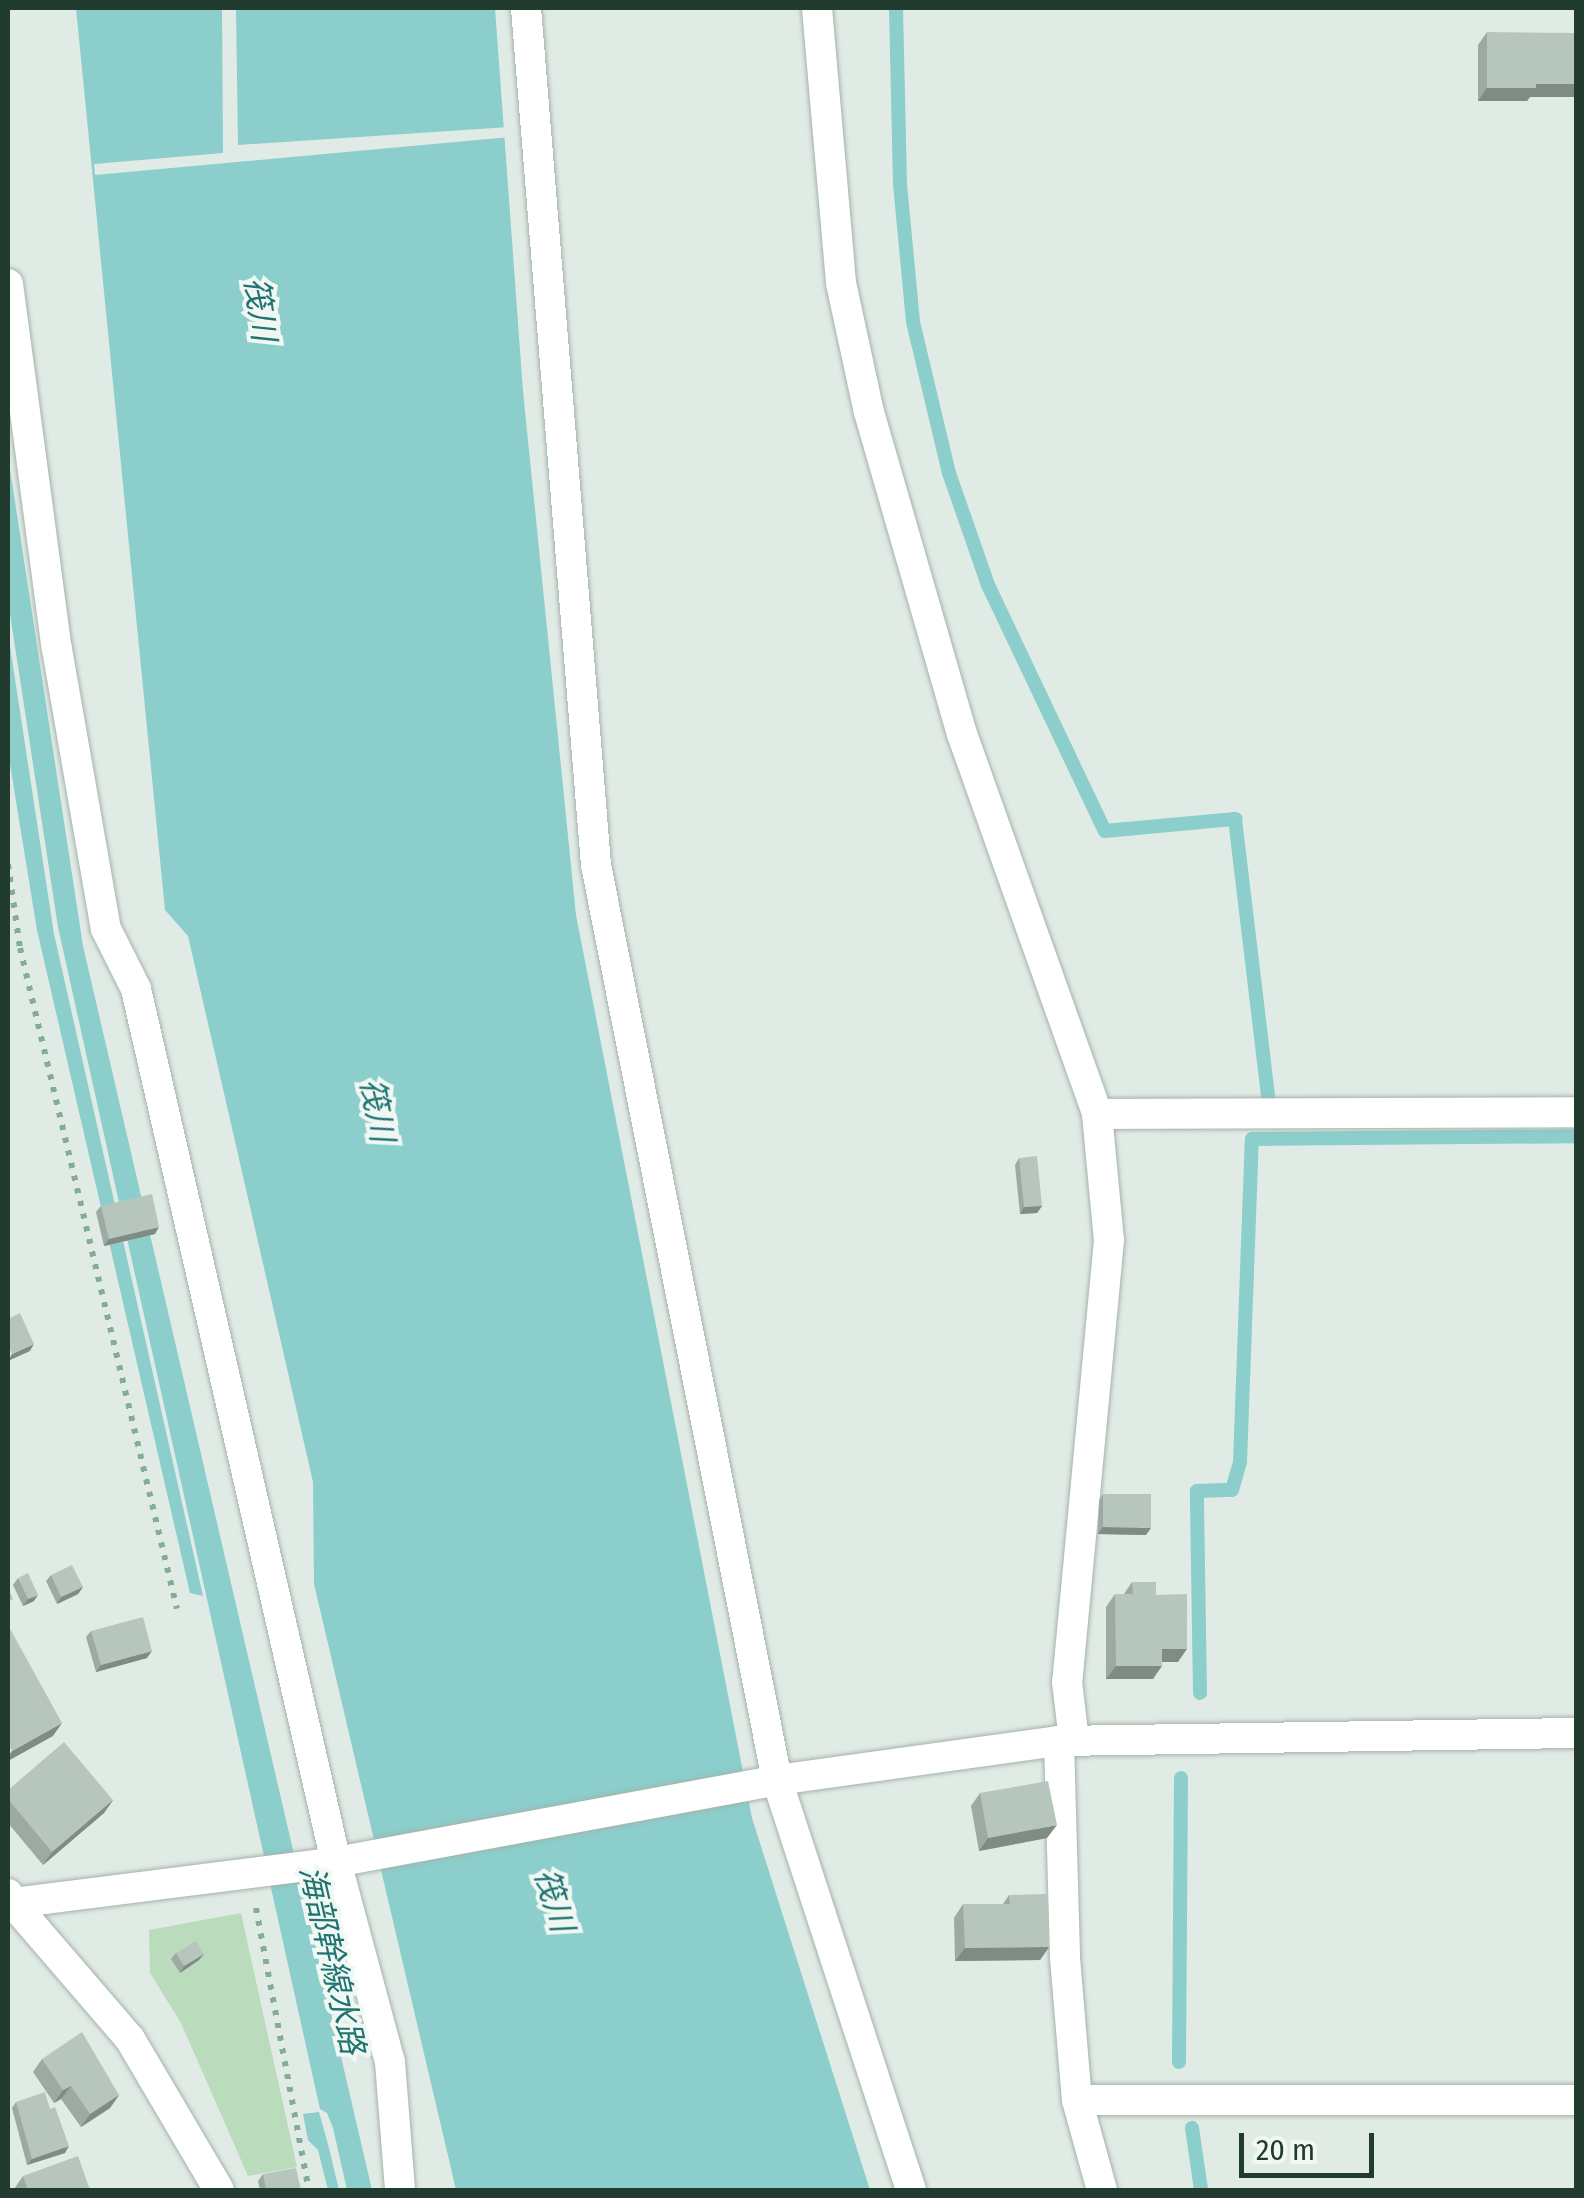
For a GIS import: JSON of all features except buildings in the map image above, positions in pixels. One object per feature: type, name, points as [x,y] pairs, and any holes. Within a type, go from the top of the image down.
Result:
[{"type":"street","points":[[526,8],[596,865],[777,1780],[911,2190]]},
{"type":"street","points":[[817,8],[841,283],[869,412],[962,734],[1097,1114],[1109,1240],[1067,1682],[1065,1958],[1077,2100],[1102,2190]]},
{"type":"street","points":[[8,284],[58,648],[106,928],[136,990],[325,1863],[390,2062],[400,2190]]},
{"type":"street","points":[[1097,1114],[1576,1112]]},
{"type":"street","points":[[9,1900],[325,1863],[777,1780],[1067,1740],[1576,1733]]},
{"type":"street","points":[[9,1900],[130,2039],[219,2190]]},
{"type":"street","points":[[1077,2100],[1576,2100]]},
{"type":"path","points":[[8,864],[20,948],[177,1609]]},
{"type":"path","points":[[252,1872],[310,2190]]},
{"type":"green space","points":[[241,1913],[297,2167],[248,2176],[181,2023],[150,1973],[149,1930]]},
{"type":"water","name":"筏川","points":[[76,8],[495,8],[523,391],[576,915],[752,1818],[870,2190],[456,2190],[314,1584],[313,1482],[188,936],[165,910]]},
{"type":"water","points":[[8,456],[83,946],[372,2190],[347,2190],[333,2128],[327,2113],[320,2109],[58,927],[8,601]]},
{"type":"water","points":[[8,633],[54,934],[203,1596],[190,1593],[37,930],[8,752]]},
{"type":"water","points":[[319,2112],[339,2190],[328,2190],[318,2150],[308,2140],[303,2114]]},
{"type":"pier","points":[[222,8],[236,8],[238,145],[509,127],[510,137],[95,175],[94,164],[223,153]]},
{"type":"waterway","points":[[896,8],[900,184],[913,322],[949,473],[988,585],[1105,831],[1235,819],[1268,1097]]},
{"type":"waterway","points":[[1200,1693],[1197,1491],[1232,1490],[1240,1462],[1252,1139],[1576,1136]]},
{"type":"waterway","points":[[1179,2062],[1181,1778]]},
{"type":"waterway","points":[[1192,2128],[1201,2190]]},
{"type":"water label","name":"海部幹線水路","points":[[332,1960]]}]
